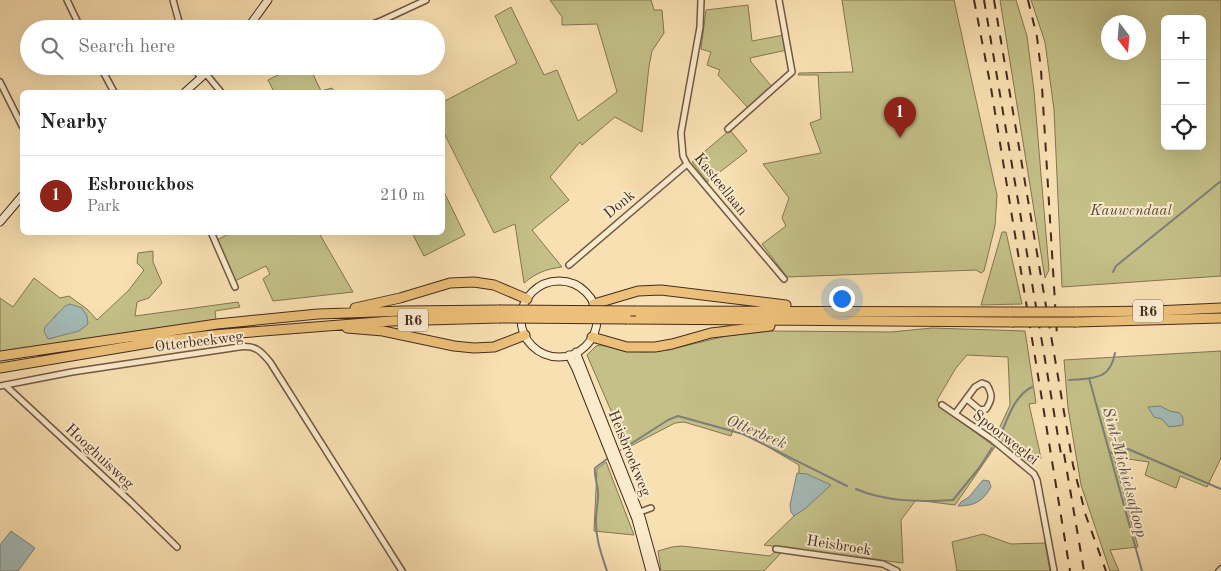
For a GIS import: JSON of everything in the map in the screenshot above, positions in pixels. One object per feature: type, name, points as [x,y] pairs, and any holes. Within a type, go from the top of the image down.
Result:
[{"type":"highway","points":[[336,313],[345,309],[374,304],[450,284],[466,282],[494,284],[527,299]]},
{"type":"highway","points":[[594,304],[638,292],[661,290],[788,306],[800,311]]},
{"type":"highway","name":"R6","points":[[0,368],[26,362],[50,360],[155,342],[327,325],[499,314],[636,311],[1075,312],[1221,308]]},
{"type":"highway","name":"R6","points":[[0,364],[73,346],[217,324],[336,313],[404,311],[790,321],[1076,322],[1221,318]]},
{"type":"highway","points":[[592,337],[627,347],[655,346],[672,344],[711,333],[770,326],[790,321]]},
{"type":"highway","points":[[327,325],[383,331],[454,346],[474,348],[494,347],[525,336]]},
{"type":"highway","points":[[0,356],[73,346]]},
{"type":"highway","points":[[0,375],[50,360]]},
{"type":"main road","points":[[254,20],[268,0]]},
{"type":"main road","points":[[187,90],[203,76]]},
{"type":"main road","points":[[0,222],[20,198]]},
{"type":"main road","points":[[552,282],[567,282],[585,291],[594,304],[597,318],[592,337],[583,348],[573,354],[555,356],[541,352],[532,346],[525,336],[521,318],[527,299],[541,286],[552,282]]},
{"type":"main road","name":"Heisbroekweg","points":[[573,354],[636,513],[656,571]]},
{"type":"main road","name":"Heisbroekweg","points":[[636,513],[650,571]]},
{"type":"street","points":[[67,0],[77,20]]},
{"type":"street","points":[[174,0],[179,20]]},
{"type":"street","points":[[383,20],[426,0]]},
{"type":"street","name":"Kasteellaan","points":[[701,0],[700,26],[681,133],[682,150],[687,164],[784,279]]},
{"type":"street","points":[[728,129],[792,72],[779,0]]},
{"type":"street","points":[[105,75],[113,90]]},
{"type":"street","points":[[203,76],[219,90]]},
{"type":"street","points":[[0,82],[20,122]]},
{"type":"street","name":"Donk","points":[[568,265],[687,164]]},
{"type":"street","points":[[212,235],[235,286]]},
{"type":"street","name":"Otterbeekweg","points":[[2,386],[72,372],[156,359],[239,347],[250,346],[257,348],[270,362],[402,571]]},
{"type":"street","name":"Spoorweglei","points":[[956,414],[975,387],[982,383],[988,385],[992,399],[986,409],[980,410],[967,400]]},
{"type":"street","name":"Hooghuisweg","points":[[2,386],[132,503],[177,547]]},
{"type":"street","name":"Spoorweglei","points":[[942,405],[993,440],[1034,474],[1054,571]]},
{"type":"street","name":"Heisbroekweg","points":[[636,513],[651,508]]},
{"type":"street","name":"Heisbroek","points":[[776,548],[884,564],[897,571]]},
{"type":"green space","points":[[550,0],[651,0],[654,10],[662,10],[664,33],[652,51],[642,132],[615,117],[582,145],[580,142],[550,177],[569,200],[532,230],[562,267],[542,272],[524,283],[515,224],[494,233],[445,135],[445,101],[517,63],[495,16],[511,7],[544,75],[557,70],[578,121],[617,92],[597,24],[562,25],[562,17]]},
{"type":"green space","points":[[842,0],[954,0],[997,195],[995,226],[984,271],[981,273],[976,270],[787,277],[762,244],[786,226],[782,218],[789,198],[763,164],[821,153],[810,123],[821,119],[818,75],[798,75],[799,73],[853,72]]},
{"type":"green space","points":[[1000,0],[1016,0],[1027,36],[1034,91],[1049,270],[1045,278]]},
{"type":"green space","name":"Kauwendaal","points":[[1031,0],[1221,0],[1221,276],[1062,287],[1054,110],[1045,42]]},
{"type":"green space","points":[[748,5],[752,41],[784,35],[787,50],[750,58],[751,62],[773,88],[749,109],[718,75],[720,70],[707,65],[711,52],[701,49],[706,10]]},
{"type":"green space","points":[[278,75],[313,75],[321,90],[273,90],[268,80]]},
{"type":"green space","points":[[730,130],[747,151],[707,182],[692,162]]},
{"type":"green space","points":[[445,194],[465,235],[424,256],[413,235],[445,235]]},
{"type":"green space","points":[[1002,232],[1006,232],[1022,304],[981,305]]},
{"type":"green space","points":[[227,235],[320,235],[353,292],[273,301],[263,279],[270,274],[266,266],[235,281],[217,240]]},
{"type":"green space","points":[[153,251],[153,262],[162,283],[149,298],[137,302],[135,316],[238,302],[240,307],[215,311],[216,320],[0,352],[0,298],[13,307],[34,278],[60,298],[69,296],[87,309],[97,320],[129,290],[144,270],[137,263],[138,253]],"holes":[[[70,304],[58,336],[49,339],[54,317]]]},
{"type":"green space","points":[[932,328],[1025,331],[1036,403],[1029,404],[1041,458],[1027,462],[996,435],[1010,405],[1008,357],[967,355],[956,368],[937,400],[942,408],[995,447],[955,505],[916,500],[901,520],[903,563],[764,545],[823,488],[799,475],[799,465],[734,427],[731,436],[684,422],[675,423],[627,448],[587,355],[596,346],[601,345],[626,351],[646,352],[668,350],[726,336],[770,331],[891,332]]},
{"type":"green space","points":[[1221,351],[1221,458],[1207,487],[1180,476],[1176,488],[1145,475],[1149,462],[1114,457],[1138,547],[1110,550],[1119,571],[1110,571],[1081,485],[1068,408],[1064,360]]},
{"type":"green space","points":[[606,462],[634,535],[594,531],[597,469]]},
{"type":"green space","points":[[983,534],[1011,544],[1045,543],[1050,571],[957,571],[952,542]]},
{"type":"green space","points":[[682,546],[770,556],[777,550],[783,551],[764,571],[661,571],[658,551]]},
{"type":"water","points":[[70,304],[82,308],[87,316],[88,324],[79,331],[48,339],[44,331],[45,327],[65,306]]},
{"type":"water","points":[[1160,406],[1180,413],[1183,418],[1183,425],[1169,427],[1162,419],[1154,417],[1148,407]]},
{"type":"water","points":[[797,473],[807,474],[831,485],[806,508],[794,516],[790,505]]},
{"type":"water","points":[[983,480],[989,481],[991,487],[985,496],[974,504],[958,506],[969,497]]},
{"type":"water","points":[[11,531],[35,548],[18,571],[0,571],[0,545]]},
{"type":"waterway","name":"Otterbeek","points":[[1113,272],[1116,266],[1221,181]]},
{"type":"waterway","name":"Otterbeek","points":[[1069,380],[1093,378],[1105,373],[1113,362],[1115,353]]},
{"type":"waterway","name":"Sint-Michielsafloop","points":[[1089,378],[1142,571]]},
{"type":"waterway","name":"Otterbeek","points":[[1000,436],[1016,402],[1032,387]]},
{"type":"waterway","name":"Otterbeek","points":[[629,445],[668,420],[678,416],[743,434],[847,486]]},
{"type":"waterway","name":"Otterbeek","points":[[621,450],[625,447]]},
{"type":"waterway","name":"Otterbeek","points":[[856,489],[891,499],[953,500],[979,468],[992,448]]},
{"type":"waterway","points":[[1109,452],[1118,455],[1128,449],[1221,489]]},
{"type":"waterway","name":"Otterbeek","points":[[607,459],[595,468],[598,494],[596,532],[607,571]]},
{"type":"railway","points":[[974,0],[991,88],[1070,571]]},
{"type":"railway","points":[[984,0],[1062,460]]},
{"type":"railway","points":[[994,0],[1073,465],[1086,516],[1106,571]]},
{"type":"railway","points":[[1028,0],[1037,37],[1041,70],[1057,336]]},
{"type":"railway","points":[[1064,454],[1084,571]]},
{"type":"place","name":"Esbrouckbos","points":[[900,138]]}]
